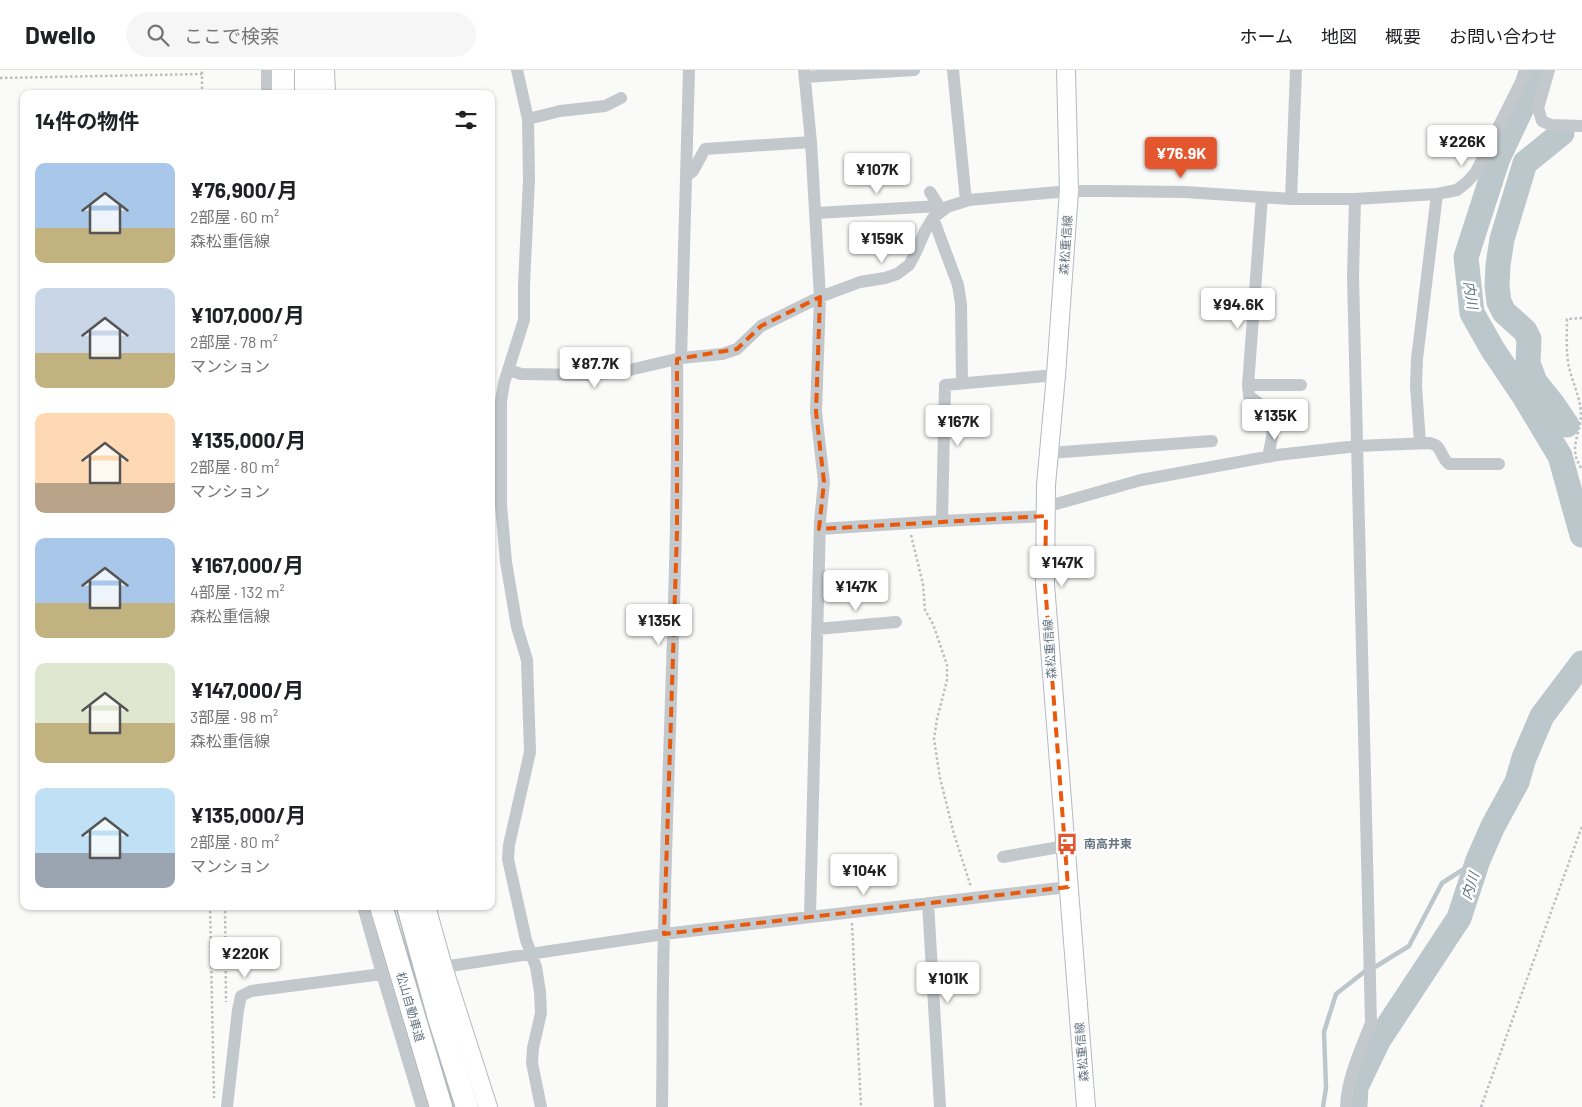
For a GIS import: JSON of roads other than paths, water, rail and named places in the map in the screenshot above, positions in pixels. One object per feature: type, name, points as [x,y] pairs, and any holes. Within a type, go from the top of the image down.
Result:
[{"type":"highway","points":[[283,70],[283,90]]},
{"type":"highway","points":[[306,70],[306,90]]},
{"type":"highway","name":"松山自動車道","points":[[382,910],[441,1107]]},
{"type":"highway","name":"松山自動車道","points":[[409,910],[439,1018],[467,1107]]},
{"type":"main road","points":[[325,70],[326,90]]},
{"type":"main road","name":"森松重信線","points":[[1066,70],[1069,192],[1049,454],[1045,584],[1086,1107]]},
{"type":"main road","points":[[427,910],[443,967],[488,1107]]},
{"type":"street","points":[[267,70],[268,90]]},
{"type":"street","points":[[517,70],[528,119],[529,179],[524,320],[504,383],[502,401],[501,505],[506,562],[517,627],[527,660],[530,752],[509,845],[508,859],[526,940],[536,967],[540,992],[541,1013],[533,1048],[532,1062],[541,1107]]},
{"type":"street","points":[[662,1107],[664,934],[677,531],[679,358],[689,70]]},
{"type":"street","points":[[810,916],[820,529],[824,482],[816,412],[820,297],[816,213],[804,73],[914,70]]},
{"type":"street","points":[[953,70],[966,201]]},
{"type":"street","points":[[1291,199],[1296,70]]},
{"type":"street","points":[[816,213],[938,212],[966,201],[1069,192],[1185,192],[1291,199],[1356,199],[1437,194],[1457,190],[1468,182],[1476,172],[1521,82],[1525,70]]},
{"type":"street","points":[[1549,70],[1538,108],[1542,121],[1551,125],[1582,126]]},
{"type":"street","points":[[528,119],[560,110],[605,106],[621,98]]},
{"type":"street","points":[[686,176],[693,172],[705,149],[811,142]]},
{"type":"street","points":[[930,192],[938,212],[958,285],[961,304],[962,383]]},
{"type":"street","points":[[1420,442],[1416,386],[1417,359],[1437,194]]},
{"type":"street","points":[[1262,197],[1248,385],[1249,396],[1267,410],[1273,422],[1272,440],[1268,457]]},
{"type":"street","points":[[1346,1107],[1346,1098],[1355,1066],[1371,1022],[1352,276],[1356,199]]},
{"type":"street","points":[[509,370],[521,374],[590,375],[621,372],[679,358],[722,354],[737,349],[760,326],[820,297],[860,282],[897,274],[909,265],[916,254],[925,231],[938,212]]},
{"type":"street","points":[[942,521],[945,384],[1056,375]]},
{"type":"street","points":[[495,385],[504,383]]},
{"type":"street","points":[[1248,385],[1301,384]]},
{"type":"street","points":[[1049,454],[1212,441]]},
{"type":"street","points":[[820,529],[942,521],[1046,510],[1056,504],[1141,480],[1268,457],[1357,446],[1420,442],[1435,444],[1439,448],[1443,459],[1449,464],[1498,464]]},
{"type":"street","points":[[817,629],[896,622]]},
{"type":"street","points":[[1003,857],[1065,846]]},
{"type":"street","points":[[443,967],[664,934],[1068,887]]},
{"type":"street","points":[[928,903],[940,1107]]},
{"type":"street","points":[[364,910],[422,1107]]},
{"type":"street","points":[[227,1107],[241,996],[251,991],[382,974]]},
{"type":"waterway","name":"内川","points":[[1535,70],[1529,93],[1498,158],[1466,257],[1472,313],[1493,350],[1524,396],[1560,456],[1582,535]]},
{"type":"waterway","points":[[1562,133],[1525,163],[1502,239],[1497,286],[1499,302],[1504,312],[1525,331],[1529,339],[1528,363],[1535,382],[1567,425]]},
{"type":"waterway","name":"内川","points":[[1355,1107],[1356,1087],[1378,1041],[1459,918],[1478,860],[1493,826],[1517,782],[1524,758],[1542,716],[1582,663]]},
{"type":"waterway","points":[[1375,967],[1409,946],[1442,883],[1478,860]]},
{"type":"waterway","points":[[1323,1107],[1326,1088],[1324,1032],[1336,994],[1364,972]]},
{"type":"place","name":"南高井東","points":[[1067,844]]}]
